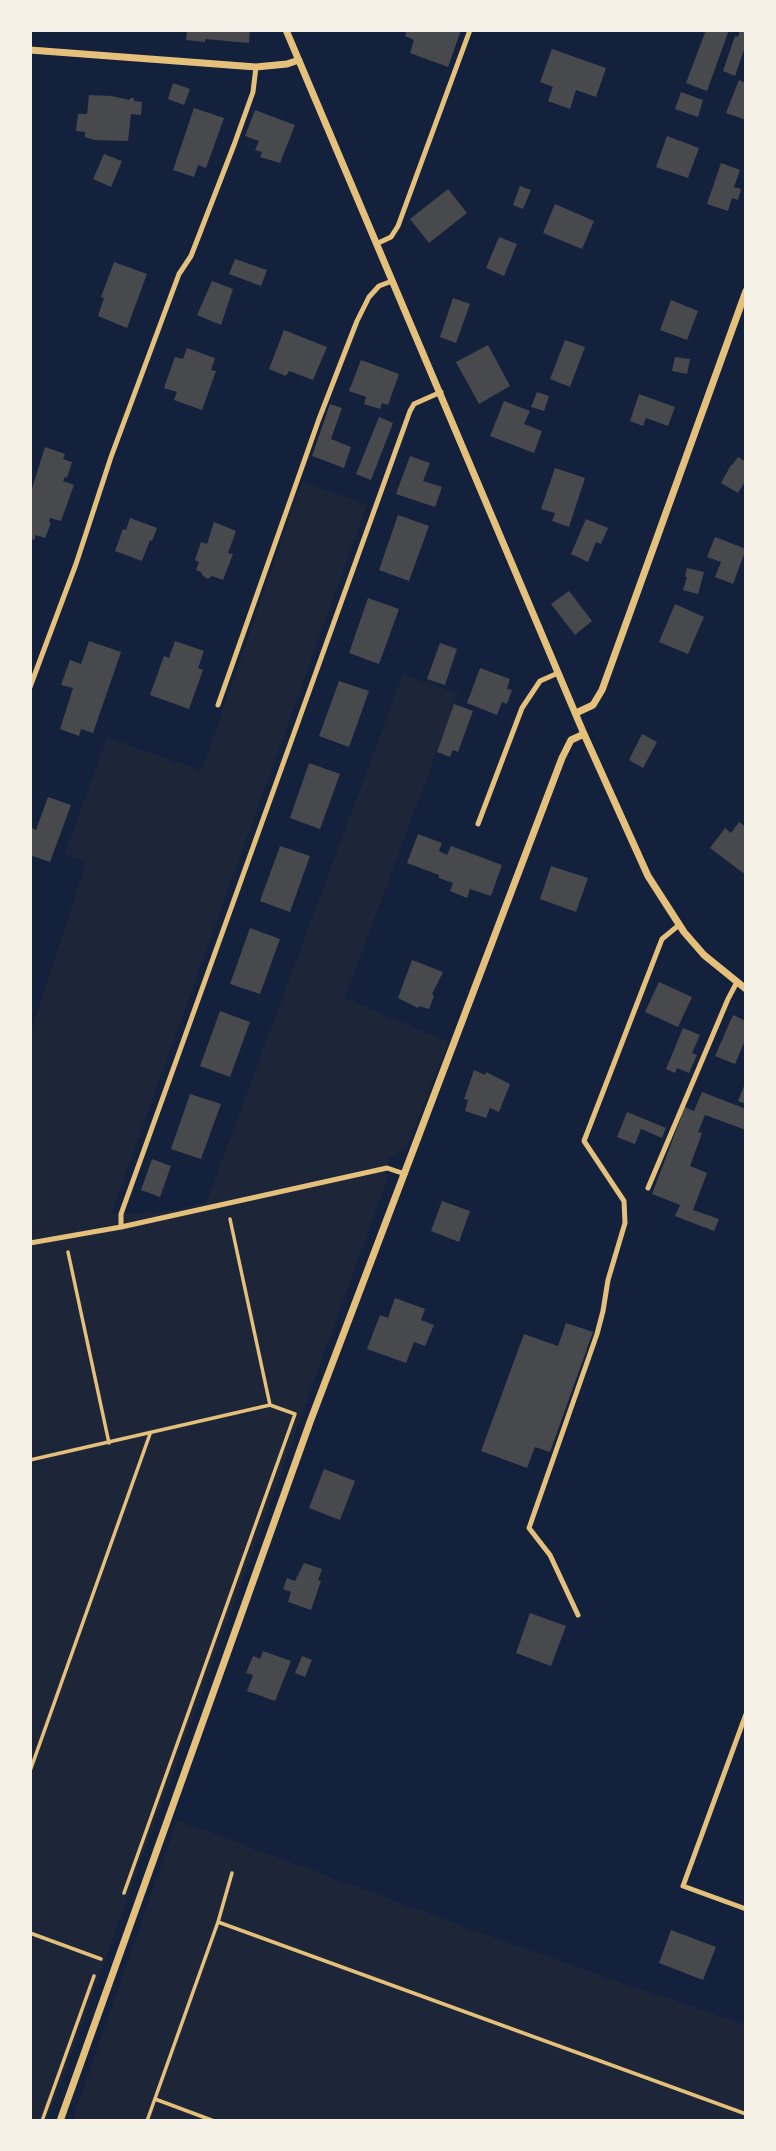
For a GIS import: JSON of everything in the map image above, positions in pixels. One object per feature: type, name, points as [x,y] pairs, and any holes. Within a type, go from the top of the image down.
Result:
[{"type":"street","points":[[286,30],[584,734],[648,876],[678,925],[704,955],[746,989]]},
{"type":"street","points":[[30,50],[256,67],[299,60]]},
{"type":"street","points":[[576,713],[593,705],[602,690],[746,291]]},
{"type":"street","points":[[60,2121],[310,1422],[562,758],[571,740],[584,734]]},
{"type":"lane","points":[[376,244],[391,237],[398,226],[470,30]]},
{"type":"lane","points":[[30,687],[179,274],[191,256],[239,131],[253,92],[256,67]]},
{"type":"lane","points":[[218,705],[319,419],[357,321],[369,297],[379,286],[392,281]]},
{"type":"lane","points":[[121,1227],[121,1214],[410,411],[414,404],[441,392]]},
{"type":"lane","points":[[478,824],[522,708],[540,681],[558,673]]},
{"type":"lane","points":[[578,1615],[550,1555],[529,1528],[597,1334],[608,1280],[625,1223],[624,1201],[584,1141],[662,939],[678,925]]},
{"type":"lane","points":[[648,1188],[737,982]]},
{"type":"lane","points":[[30,1243],[121,1227],[387,1168],[404,1174]]},
{"type":"lane","points":[[746,1714],[683,1886],[746,1909]]},
{"type":"path","points":[[230,1219],[270,1405]]},
{"type":"path","points":[[68,1252],[109,1443]]},
{"type":"path","points":[[30,1460],[270,1405],[295,1414],[124,1894]]},
{"type":"path","points":[[30,1771],[150,1434]]},
{"type":"path","points":[[147,2121],[218,1922],[232,1873]]},
{"type":"path","points":[[218,1922],[746,2114]]},
{"type":"path","points":[[30,1933],[101,1959]]},
{"type":"path","points":[[42,2121],[96,1971]]},
{"type":"path","points":[[155,2099],[214,2121]]},
{"type":"shaded area","points":[[302,482],[367,505],[111,1214],[163,1212],[206,1203],[403,674],[458,694],[345,998],[448,1042],[407,1147],[389,1158],[385,1174],[389,1174],[47,2121],[30,2121],[30,1035],[86,863],[65,853],[107,738],[202,770]]},
{"type":"shaded area","points":[[177,1820],[514,1945],[746,2025],[746,2121],[72,2121]]},
{"type":"building","points":[[187,30],[250,30],[249,43],[186,40]]},
{"type":"building","points":[[407,30],[461,30],[448,67],[410,53],[414,40],[405,36]]},
{"type":"building","points":[[706,30],[729,30],[707,91],[686,83]]},
{"type":"building","points":[[740,30],[746,30],[746,44],[735,76],[723,71],[735,36],[738,37]]},
{"type":"building","points":[[552,49],[606,68],[596,97],[576,90],[570,109],[548,101],[553,87],[540,82]]},
{"type":"building","points":[[739,80],[746,83],[746,120],[726,113]]},
{"type":"building","points":[[173,83],[190,89],[184,105],[168,99]]},
{"type":"building","points":[[681,92],[703,100],[698,117],[675,109]]},
{"type":"building","points":[[89,95],[130,100],[134,98],[134,101],[142,102],[141,115],[131,114],[128,141],[94,140],[85,137],[85,132],[76,131],[78,114],[87,114]]},
{"type":"building","points":[[194,108],[224,118],[206,168],[198,165],[194,177],[173,170]]},
{"type":"building","points":[[255,110],[295,125],[280,163],[260,157],[262,152],[255,150],[259,141],[245,136]]},
{"type":"building","points":[[667,136],[699,148],[688,178],[656,167]]},
{"type":"building","points":[[104,154],[122,161],[111,187],[93,179]]},
{"type":"building","points":[[721,163],[740,170],[734,187],[741,189],[738,200],[732,198],[728,211],[707,204]]},
{"type":"building","points":[[520,186],[531,190],[523,209],[513,205]]},
{"type":"building","points":[[448,189],[467,213],[429,243],[410,219]]},
{"type":"building","points":[[555,204],[594,221],[582,249],[543,233]]},
{"type":"building","points":[[499,237],[517,244],[504,276],[486,268]]},
{"type":"building","points":[[235,259],[267,270],[261,286],[229,274]]},
{"type":"building","points":[[114,262],[147,274],[127,328],[98,316],[104,298],[101,297]]},
{"type":"building","points":[[212,281],[233,289],[221,325],[197,315]]},
{"type":"building","points":[[453,298],[470,304],[456,343],[440,337]]},
{"type":"building","points":[[671,300],[698,311],[687,340],[660,330]]},
{"type":"building","points":[[284,330],[327,347],[313,380],[289,371],[286,376],[269,369]]},
{"type":"building","points":[[565,340],[585,347],[570,387],[550,379]]},
{"type":"building","points":[[488,345],[510,386],[479,404],[456,362]]},
{"type":"building","points":[[187,348],[215,358],[211,370],[216,371],[202,410],[174,400],[177,392],[164,388],[175,357],[183,359]]},
{"type":"building","points":[[675,357],[690,359],[687,374],[672,371]]},
{"type":"building","points":[[361,360],[399,374],[388,405],[382,403],[380,409],[364,404],[366,397],[349,391]]},
{"type":"building","points":[[537,392],[549,396],[544,411],[531,407]]},
{"type":"building","points":[[639,394],[675,407],[668,426],[646,418],[643,426],[630,421]]},
{"type":"building","points":[[504,401],[530,411],[524,424],[542,431],[534,453],[490,436]]},
{"type":"building","points":[[330,404],[342,408],[331,439],[351,447],[344,468],[312,456]]},
{"type":"building","points":[[379,417],[393,423],[371,480],[356,474]]},
{"type":"building","points":[[45,447],[65,454],[63,459],[72,462],[67,478],[63,481],[74,485],[61,521],[50,518],[51,523],[45,538],[36,535],[34,540],[30,538],[30,495]]},
{"type":"building","points":[[410,456],[430,463],[423,481],[442,487],[435,507],[396,494]]},
{"type":"building","points":[[738,457],[746,462],[746,480],[738,493],[721,483]]},
{"type":"building","points":[[555,468],[585,478],[569,527],[552,521],[555,513],[541,509]]},
{"type":"building","points":[[398,515],[429,526],[409,581],[379,570]]},
{"type":"building","points":[[130,518],[157,528],[142,561],[115,551]]},
{"type":"building","points":[[586,519],[608,528],[601,544],[596,542],[588,562],[571,554]]},
{"type":"building","points":[[214,522],[236,531],[228,553],[233,554],[223,580],[212,576],[208,579],[196,570],[199,562],[195,560],[201,542],[207,544]]},
{"type":"building","points":[[715,537],[746,549],[733,584],[715,577],[721,562],[707,557]]},
{"type":"building","points":[[687,568],[704,572],[698,594],[683,590]]},
{"type":"building","points":[[569,591],[592,621],[575,635],[551,604]]},
{"type":"building","points":[[368,598],[399,609],[379,664],[349,653]]},
{"type":"building","points":[[675,604],[704,617],[688,654],[659,642]]},
{"type":"building","points":[[89,641],[121,652],[93,733],[81,729],[79,736],[60,729],[73,688],[61,685],[70,660],[81,664]]},
{"type":"building","points":[[175,641],[204,651],[198,668],[203,670],[189,709],[150,695],[164,656],[169,658]]},
{"type":"building","points":[[440,643],[457,649],[445,685],[427,679]]},
{"type":"building","points":[[480,668],[510,679],[507,689],[512,690],[507,704],[502,702],[497,715],[467,703]]},
{"type":"building","points":[[339,681],[369,691],[349,747],[319,736]]},
{"type":"building","points":[[454,704],[473,711],[458,752],[453,750],[450,757],[437,752]]},
{"type":"building","points":[[642,734],[657,742],[643,768],[629,760]]},
{"type":"building","points":[[309,763],[340,774],[320,829],[290,818]]},
{"type":"building","points":[[48,797],[71,805],[50,862],[30,855],[30,827],[36,830]]},
{"type":"building","points":[[739,822],[746,827],[746,875],[710,848],[725,828],[731,833]]},
{"type":"building","points":[[418,834],[442,843],[439,851],[447,855],[451,846],[502,865],[491,896],[470,889],[467,898],[450,891],[453,883],[407,863]]},
{"type":"building","points":[[280,846],[310,856],[290,912],[260,901]]},
{"type":"building","points":[[551,866],[588,878],[576,912],[540,899]]},
{"type":"building","points":[[250,928],[280,939],[260,994],[230,984]]},
{"type":"building","points":[[412,960],[443,972],[432,994],[434,996],[429,1009],[418,1008],[398,998]]},
{"type":"building","points":[[659,982],[692,997],[678,1027],[645,1012]]},
{"type":"building","points":[[220,1011],[250,1022],[230,1077],[200,1066]]},
{"type":"building","points":[[733,1015],[746,1021],[746,1038],[735,1064],[715,1056]]},
{"type":"building","points":[[683,1028],[700,1035],[692,1053],[697,1055],[689,1073],[677,1068],[675,1073],[666,1069]]},
{"type":"building","points":[[474,1070],[485,1075],[486,1072],[510,1084],[499,1112],[490,1108],[486,1118],[465,1111],[468,1100],[464,1099]]},
{"type":"building","points":[[746,1081],[746,1104],[738,1101]]},
{"type":"building","points":[[702,1092],[746,1109],[746,1130],[705,1115],[698,1132],[702,1133],[690,1166],[707,1173],[693,1210],[719,1219],[714,1231],[675,1216],[680,1205],[652,1194],[685,1107],[694,1111]]},
{"type":"building","points":[[190,1094],[221,1104],[201,1159],[171,1149]]},
{"type":"building","points":[[627,1112],[666,1128],[662,1138],[641,1129],[635,1144],[617,1137]]},
{"type":"building","points":[[152,1159],[171,1166],[160,1197],[141,1190]]},
{"type":"building","points":[[442,1201],[470,1211],[459,1242],[431,1231]]},
{"type":"building","points":[[395,1298],[425,1309],[421,1320],[434,1325],[425,1346],[414,1342],[406,1363],[367,1349],[380,1315],[388,1318]]},
{"type":"building","points":[[566,1323],[593,1332],[550,1452],[535,1447],[527,1468],[481,1451],[524,1334],[558,1346]]},
{"type":"building","points":[[324,1469],[355,1481],[340,1520],[309,1508]]},
{"type":"building","points":[[304,1563],[322,1569],[318,1580],[321,1581],[311,1610],[288,1602],[291,1592],[283,1589],[287,1578],[295,1581]]},
{"type":"building","points":[[530,1613],[566,1626],[551,1666],[516,1653]]},
{"type":"building","points":[[263,1651],[291,1661],[275,1701],[247,1691],[253,1675],[246,1673],[253,1656],[260,1659]]},
{"type":"building","points":[[302,1656],[312,1660],[305,1677],[295,1673]]},
{"type":"building","points":[[671,1930],[716,1947],[703,1980],[659,1963]]}]
